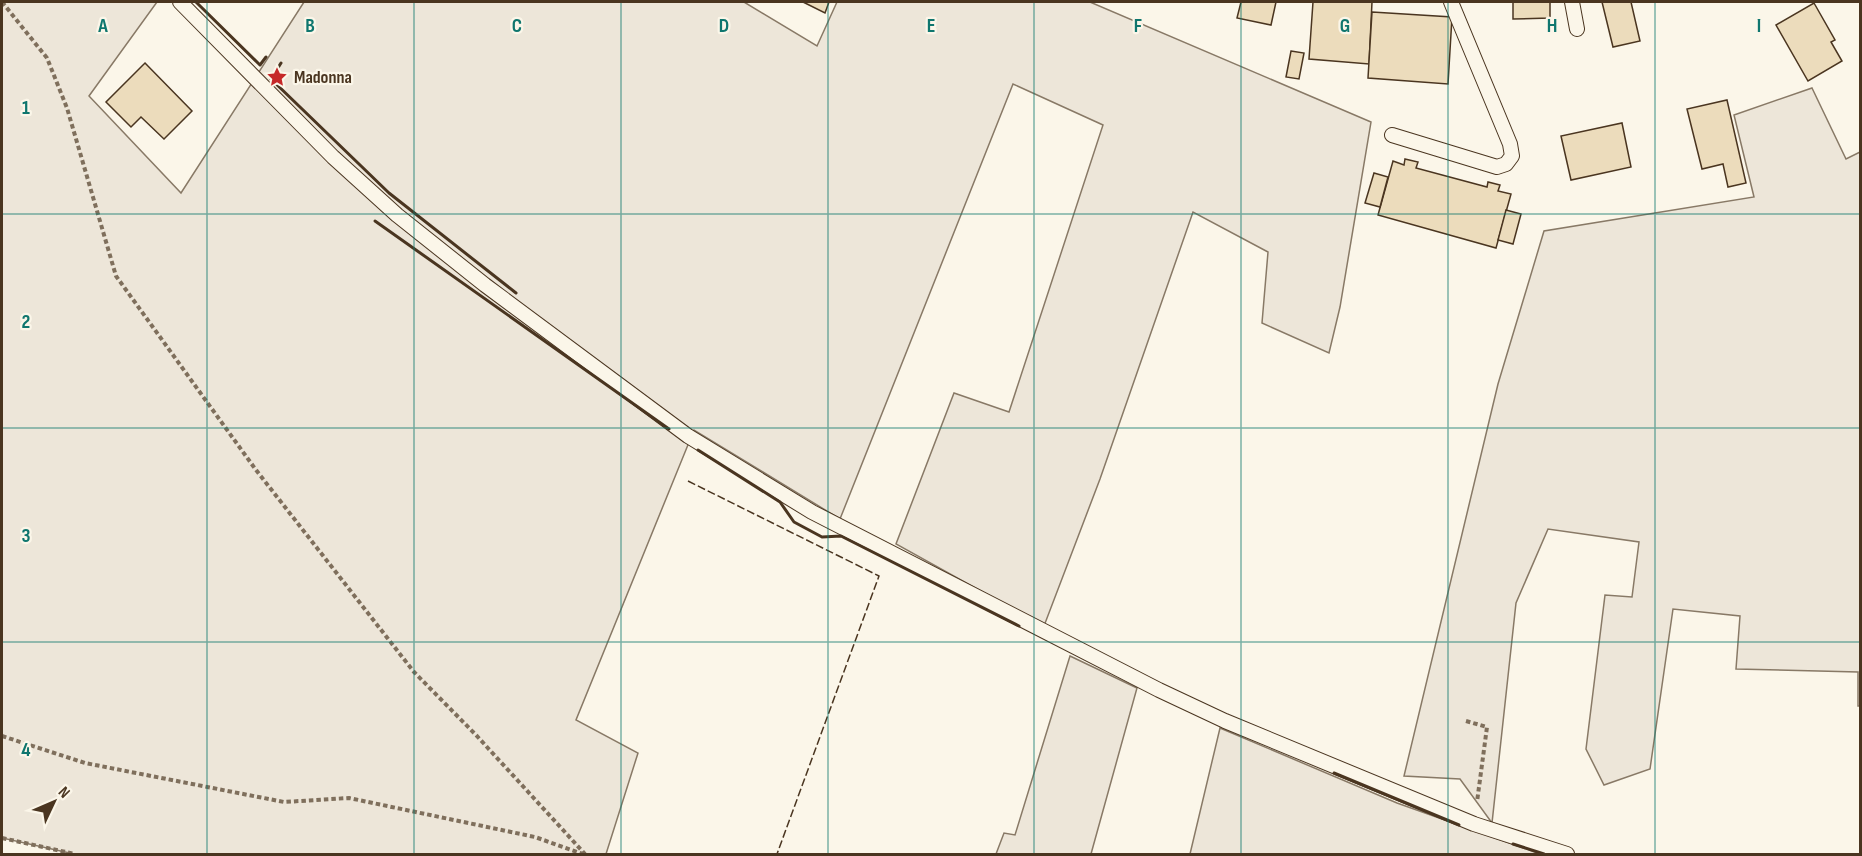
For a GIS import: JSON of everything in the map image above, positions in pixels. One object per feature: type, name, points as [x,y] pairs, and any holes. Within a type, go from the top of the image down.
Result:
[{"type":"lane","points":[[180,2],[333,157],[397,214],[485,285],[688,436],[812,512],[1159,690],[1225,721],[1474,824],[1567,855]]},
{"type":"lane","points":[[1392,135],[1497,167],[1506,164],[1512,156],[1510,144],[1451,2]]},
{"type":"lane","points":[[1572,2],[1577,29]]},
{"type":"path","points":[[2,2],[47,58],[67,108],[116,276],[256,470],[414,672],[585,854]]},
{"type":"path","points":[[1467,721],[1487,727],[1479,791]]},
{"type":"path","points":[[2,736],[97,765],[284,802],[349,798],[535,837],[585,854]]},
{"type":"path","points":[[2,838],[75,855]]},
{"type":"shaded area","points":[[2,2],[157,2],[89,96],[181,193],[304,2],[744,2],[817,46],[837,2],[1090,2],[1371,122],[1340,307],[1329,353],[1262,323],[1268,252],[1193,212],[1100,479],[1044,626],[896,544],[954,393],[1009,412],[1103,125],[1013,84],[840,519],[694,430],[576,720],[638,753],[606,854],[74,854],[2,838]]},
{"type":"shaded area","points":[[1812,88],[1846,159],[1860,152],[1860,706],[1858,706],[1858,672],[1736,669],[1740,616],[1673,609],[1650,769],[1604,785],[1586,749],[1605,595],[1632,597],[1639,542],[1548,529],[1516,603],[1492,823],[1460,779],[1404,776],[1498,384],[1544,231],[1754,197],[1734,115]]},
{"type":"shaded area","points":[[1070,656],[1137,688],[1091,854],[996,854],[1004,833],[1015,835]]},
{"type":"shaded area","points":[[1220,728],[1397,803],[1540,854],[1190,854]]},
{"type":"building","points":[[803,2],[829,2],[825,13]]},
{"type":"building","points":[[1241,2],[1276,2],[1271,25],[1237,18]]},
{"type":"building","points":[[1313,2],[1372,2],[1369,64],[1309,59]]},
{"type":"building","points":[[1513,2],[1550,2],[1550,18],[1513,19]]},
{"type":"building","points":[[1602,2],[1631,2],[1640,41],[1613,47]]},
{"type":"building","points":[[1814,3],[1835,40],[1831,42],[1842,61],[1808,81],[1776,25]]},
{"type":"building","points":[[1372,12],[1452,17],[1448,84],[1368,78]]},
{"type":"building","points":[[1291,51],[1304,53],[1299,79],[1286,77]]},
{"type":"building","points":[[145,63],[192,111],[164,139],[141,117],[131,127],[106,102]]},
{"type":"building","points":[[1727,100],[1746,183],[1728,187],[1723,164],[1702,169],[1687,109]]},
{"type":"building","points":[[1622,123],[1631,167],[1571,180],[1561,136]]},
{"type":"building","points":[[1405,159],[1418,162],[1416,168],[1487,187],[1488,182],[1500,185],[1498,191],[1511,194],[1496,248],[1378,215],[1393,161],[1404,165]]},
{"type":"building","points":[[1374,173],[1388,177],[1380,207],[1365,203]]},
{"type":"building","points":[[1506,210],[1521,214],[1513,244],[1498,240]]},
{"type":"fence","points":[[688,481],[879,576],[777,854]]},
{"type":"wall","points":[[196,2],[260,65],[266,57]]},
{"type":"wall","points":[[281,63],[271,79],[389,193],[516,293]]},
{"type":"wall","points":[[375,221],[669,429]]},
{"type":"wall","points":[[698,450],[780,502],[794,522],[822,537],[841,536],[1019,626]]},
{"type":"wall","points":[[1334,773],[1459,825]]},
{"type":"wall","points":[[1513,844],[1544,854]]},
{"type":"place","name":"Madonna","points":[[277,77]]}]
